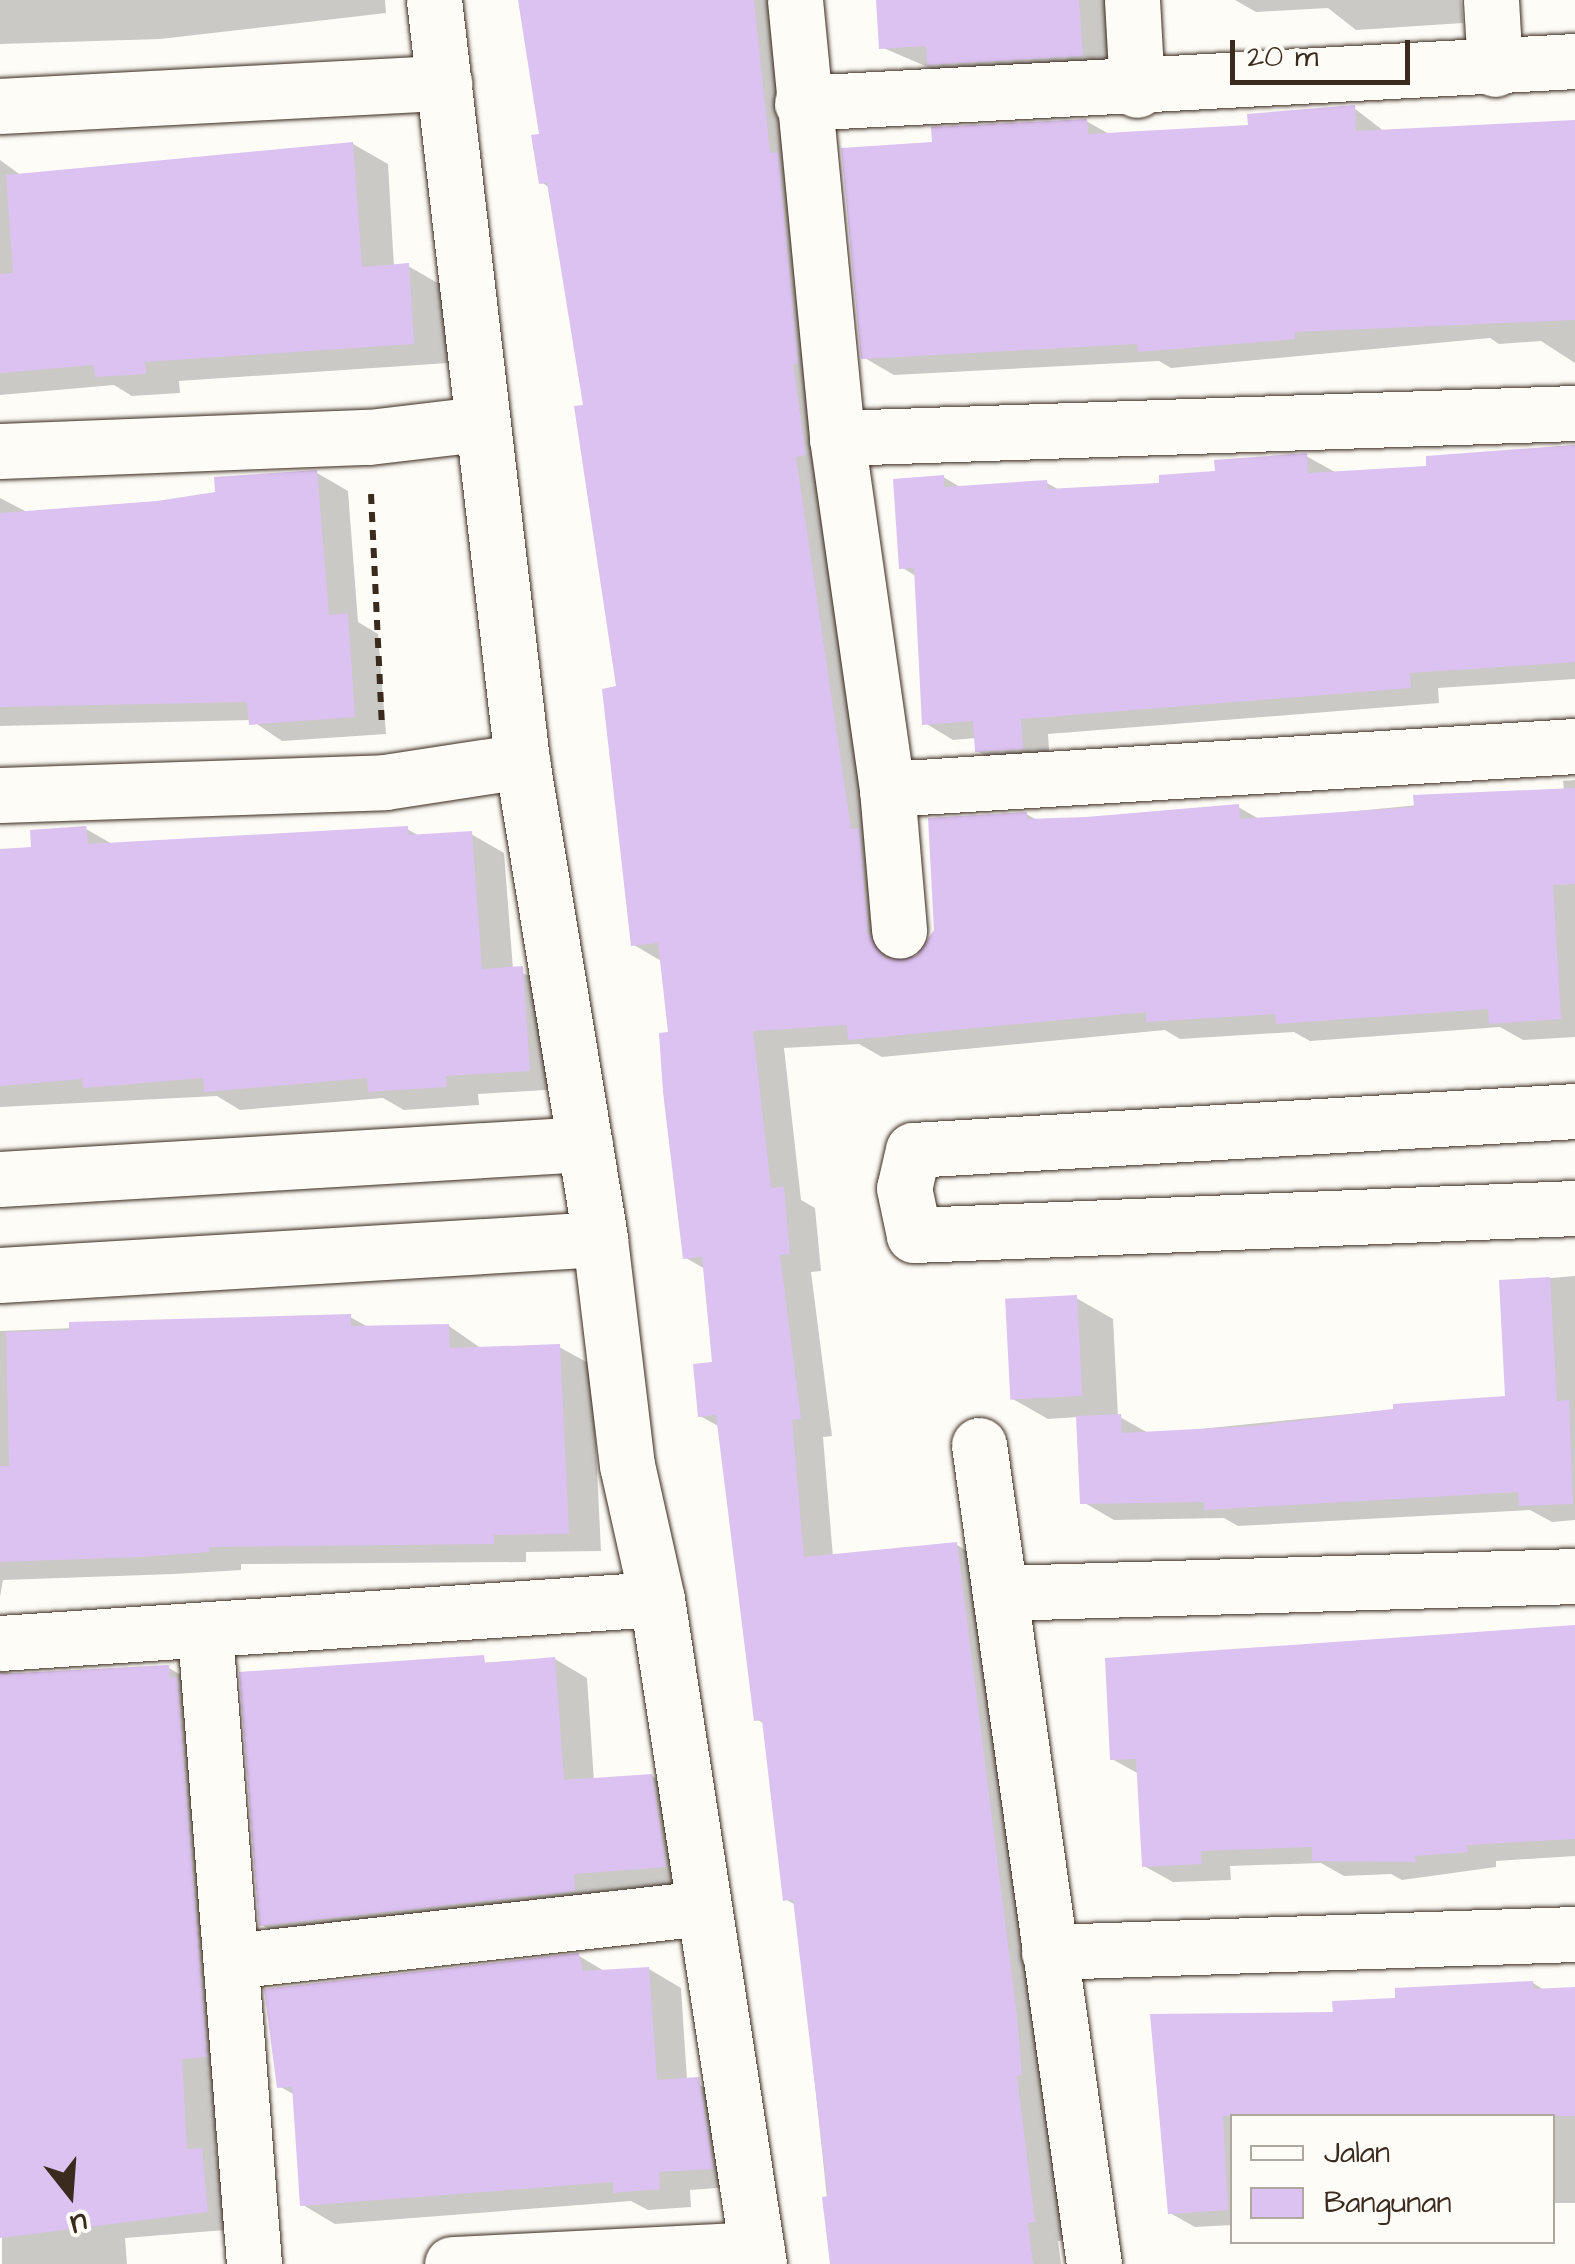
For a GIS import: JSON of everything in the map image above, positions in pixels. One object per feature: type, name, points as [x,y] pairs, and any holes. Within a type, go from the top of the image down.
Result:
[{"type":"street","points":[[434,0],[480,424],[522,761],[592,1190],[627,1465],[657,1598],[758,2256],[452,2264]]},
{"type":"street","points":[[794,0],[836,438],[887,789],[899,930]]},
{"type":"street","points":[[1132,0],[1137,90]]},
{"type":"street","points":[[1490,0],[1495,68]]},
{"type":"street","points":[[802,104],[1137,90],[1575,61]]},
{"type":"street","points":[[0,106],[444,82]]},
{"type":"street","points":[[836,438],[1575,412]]},
{"type":"street","points":[[0,451],[368,437],[480,424]]},
{"type":"street","points":[[887,789],[1575,746]]},
{"type":"street","points":[[0,795],[385,782],[522,761]]},
{"type":"street","points":[[1575,1111],[913,1150],[905,1179],[914,1235],[1575,1208]]},
{"type":"street","points":[[0,1180],[592,1190]]},
{"type":"street","points":[[0,1275],[592,1190]]},
{"type":"street","points":[[979,1445],[1094,2264]]},
{"type":"street","points":[[1000,1593],[1575,1576]]},
{"type":"street","points":[[0,1643],[205,1632],[657,1598]]},
{"type":"street","points":[[205,1632],[254,2264]]},
{"type":"street","points":[[231,1961],[704,1908]]},
{"type":"street","points":[[1049,1952],[1575,1934]]},
{"type":"path","points":[[368,437],[385,782]]},
{"type":"building","points":[[518,0],[754,0],[770,153],[778,152],[798,364],[793,364],[806,455],[796,457],[851,829],[859,828],[868,933],[885,958],[916,956],[934,930],[928,818],[1027,812],[1027,819],[1086,817],[1239,804],[1240,819],[1414,807],[1413,795],[1575,788],[1575,884],[1553,885],[1561,1019],[1489,1024],[1488,1009],[1276,1024],[1275,1014],[1146,1022],[1146,1012],[848,1040],[847,1025],[753,1031],[771,1188],[784,1187],[790,1254],[780,1255],[801,1419],[792,1420],[804,1557],[957,1542],[1017,2016],[1022,2075],[1017,2076],[1035,2222],[1028,2223],[1033,2264],[830,2264],[822,2197],[828,2196],[793,1899],[783,1901],[762,1720],[754,1721],[716,1415],[698,1417],[693,1364],[712,1362],[702,1257],[683,1259],[663,1092],[659,1033],[668,1032],[658,943],[631,946],[602,689],[616,686],[574,406],[583,405],[547,183],[539,184],[531,135],[539,134]]},
{"type":"building","points":[[876,0],[1079,0],[1083,56],[927,65],[926,46],[879,49]]},
{"type":"building","points":[[1355,105],[1356,131],[1575,120],[1575,320],[1295,332],[1295,339],[1138,352],[1137,344],[861,359],[841,148],[932,142],[931,127],[1087,119],[1088,134],[1248,125],[1247,114]]},
{"type":"building","points":[[353,142],[362,267],[409,263],[414,344],[145,362],[146,374],[95,377],[94,365],[0,373],[0,274],[13,273],[6,175]]},
{"type":"building","points":[[1575,445],[1575,662],[1410,673],[1411,688],[1021,719],[1023,749],[975,752],[973,721],[922,725],[914,568],[899,569],[893,479],[944,475],[944,487],[1047,480],[1048,489],[1159,483],[1159,475],[1215,471],[1214,460],[1307,453],[1308,473],[1426,466],[1426,456]]},
{"type":"building","points":[[317,470],[329,615],[348,613],[355,717],[249,725],[247,702],[0,707],[0,513],[157,501],[215,492],[214,477]]},
{"type":"building","points":[[86,826],[88,844],[408,826],[408,835],[472,831],[482,969],[523,966],[530,1071],[446,1076],[447,1087],[368,1092],[367,1078],[204,1092],[203,1078],[83,1088],[82,1079],[0,1086],[0,849],[31,847],[30,830]]},
{"type":"building","points":[[1550,1277],[1557,1401],[1569,1400],[1573,1504],[1519,1506],[1518,1492],[1204,1510],[1204,1502],[1080,1504],[1076,1416],[1121,1414],[1122,1433],[1254,1426],[1393,1409],[1393,1404],[1505,1396],[1499,1280]]},
{"type":"building","points":[[1077,1295],[1082,1396],[1010,1400],[1005,1299]]},
{"type":"building","points":[[351,1314],[351,1326],[449,1324],[450,1348],[560,1344],[569,1534],[494,1535],[494,1544],[209,1547],[210,1552],[0,1562],[0,1466],[9,1466],[6,1332],[69,1330],[69,1322]]},
{"type":"building","points":[[1575,1625],[1575,1839],[1467,1845],[1468,1852],[1415,1856],[1416,1862],[1312,1861],[1312,1847],[1201,1851],[1202,1864],[1142,1867],[1136,1759],[1110,1760],[1105,1658]]},
{"type":"building","points":[[484,1655],[485,1663],[555,1657],[564,1780],[652,1774],[666,1867],[574,1874],[575,1891],[259,1926],[239,1672]]},
{"type":"building","points":[[169,1665],[170,1678],[177,1677],[207,2057],[182,2059],[187,2149],[202,2148],[208,2212],[0,2238],[0,1674]]},
{"type":"building","points":[[579,1953],[583,1971],[649,1967],[657,2080],[699,2077],[713,2169],[659,2172],[660,2189],[613,2193],[613,2182],[300,2206],[292,2087],[277,2088],[264,1989]]},
{"type":"building","points":[[1533,1981],[1534,1989],[1575,1987],[1575,2116],[1230,2114],[1223,2116],[1228,2210],[1168,2214],[1150,2014],[1333,2012],[1332,2001],[1395,1998],[1395,1988]]}]
